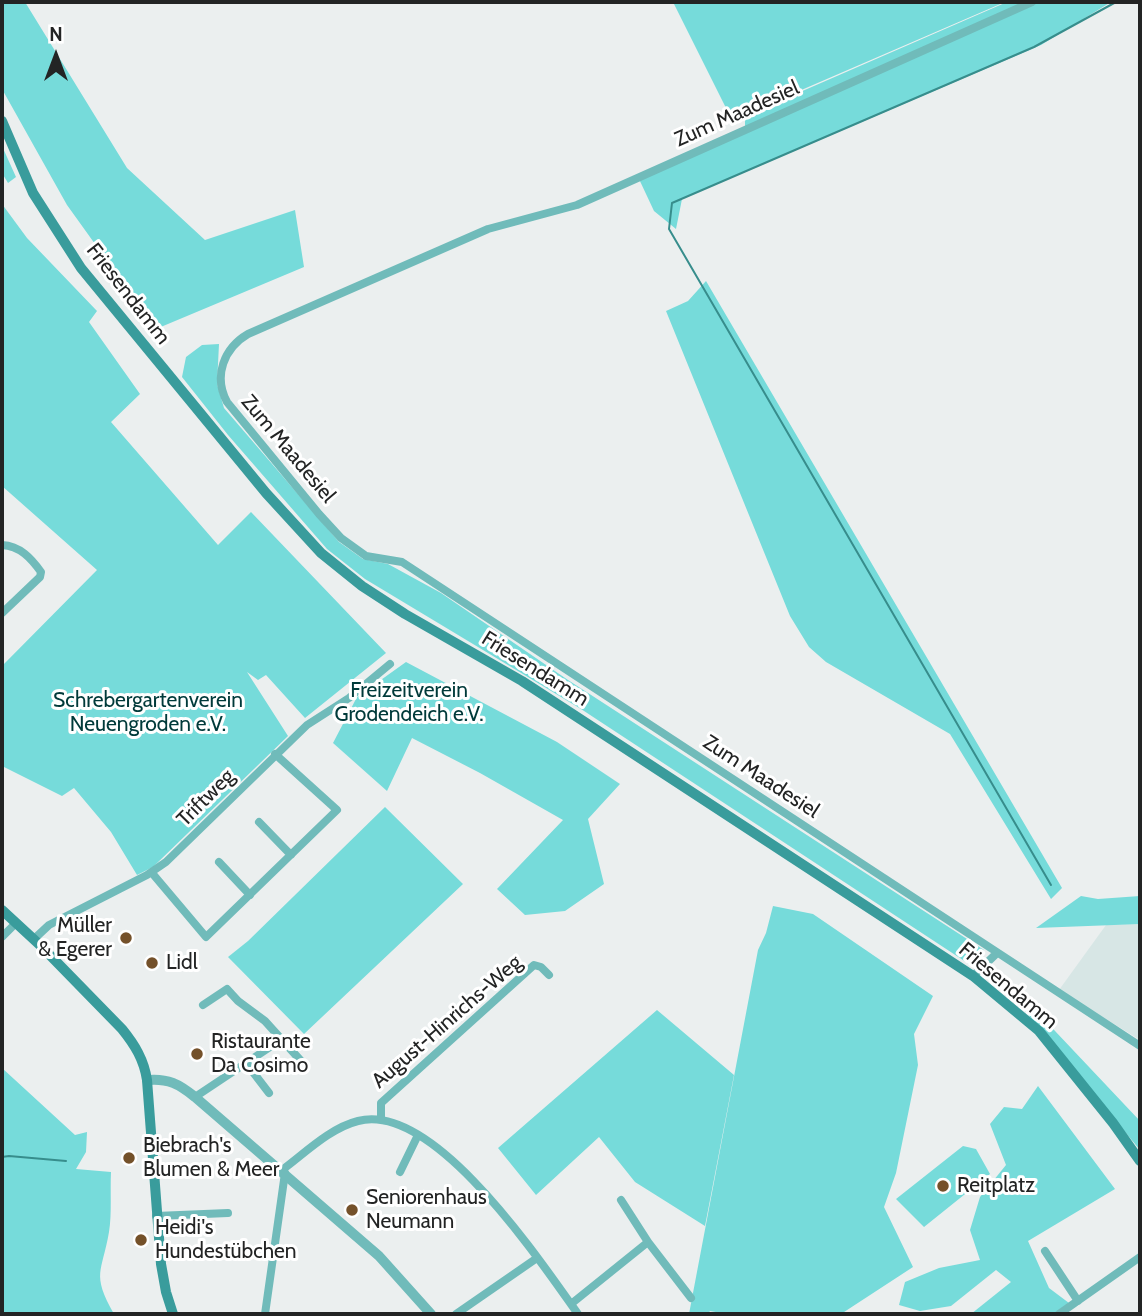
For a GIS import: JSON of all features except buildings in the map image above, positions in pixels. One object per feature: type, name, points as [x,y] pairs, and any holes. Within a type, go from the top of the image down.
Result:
[{"type":"main road","name":"Friesendamm","points":[[2,121],[33,193],[80,268],[266,493],[321,552],[362,586],[405,614],[522,681],[973,976],[1039,1031],[1140,1161]]},
{"type":"main road","points":[[2,910],[122,1029],[139,1052],[147,1080],[161,1264],[173,1314]]},
{"type":"street","name":"Zum Maadesiel","points":[[1032,2],[577,205],[488,229],[248,334],[235,342],[228,351],[221,378],[227,402],[330,526],[361,553],[402,562],[1140,1046]]},
{"type":"street","points":[[2,545],[12,545],[20,549],[41,572],[40,577],[2,613]]},
{"type":"street","name":"Triftweg","points":[[34,939],[49,925],[152,873],[307,725],[349,698],[390,664]]},
{"type":"street","points":[[152,873],[206,937],[250,895],[337,810],[275,754]]},
{"type":"street","points":[[259,822],[290,855]]},
{"type":"street","points":[[219,862],[250,895]]},
{"type":"street","points":[[2,937],[16,923]]},
{"type":"street","points":[[973,976],[997,953]]},
{"type":"street","name":"August-Hinrichs-Weg","points":[[381,1119],[381,1104],[534,965],[541,967],[549,975]]},
{"type":"street","points":[[202,1005],[227,989],[238,1002],[265,1021],[302,1062]]},
{"type":"street","points":[[195,1097],[282,1039]]},
{"type":"street","points":[[246,1063],[269,1093]]},
{"type":"street","points":[[147,1080],[174,1082],[195,1097],[379,1256],[431,1314]]},
{"type":"street","points":[[265,1314],[284,1172],[324,1138],[357,1121],[381,1119],[404,1126],[455,1163],[509,1220],[578,1314]]},
{"type":"street","points":[[400,1172],[418,1135]]},
{"type":"street","points":[[621,1200],[648,1242],[691,1298]]},
{"type":"street","points":[[156,1216],[228,1213]]},
{"type":"street","points":[[571,1304],[648,1242]]},
{"type":"street","points":[[1045,1251],[1077,1301]]},
{"type":"street","points":[[1059,1314],[1140,1257]]},
{"type":"street","points":[[456,1314],[537,1258]]},
{"type":"shaded area","points":[[1140,924],[1140,1040],[1059,990],[1106,925]]},
{"type":"green space","points":[[2,2],[25,2],[127,168],[205,240],[295,210],[304,267],[156,329],[67,205],[2,89]]},
{"type":"green space","points":[[673,2],[1005,2],[732,120]]},
{"type":"green space","points":[[1007,2],[1111,2],[1041,45],[682,199],[676,229],[654,211],[639,179],[745,133],[745,116]]},
{"type":"green space","points":[[2,146],[16,177],[8,183],[2,173]]},
{"type":"green space","name":"Schrebergartenverein Neuengroden e.V.","points":[[2,204],[27,238],[97,311],[89,322],[140,394],[111,422],[218,545],[251,512],[386,653],[305,718],[266,675],[258,680],[247,672],[288,736],[153,867],[137,875],[111,832],[74,788],[62,796],[2,766],[2,666],[97,570],[2,486]]},
{"type":"green space","points":[[706,281],[1062,888],[1051,899],[950,734],[826,662],[809,647],[790,616],[666,311],[688,301]]},
{"type":"green space","points":[[219,344],[217,384],[224,408],[339,542],[363,559],[388,564],[441,593],[568,680],[984,950],[969,964],[581,709],[365,579],[327,549],[228,435],[182,377],[186,357],[202,345]]},
{"type":"green space","name":"Freizeitverein Grodendeich e.V.","points":[[406,662],[557,742],[620,784],[588,819],[604,884],[565,911],[525,915],[497,889],[563,820],[412,738],[387,791],[333,743],[357,697]]},
{"type":"green space","points":[[385,807],[463,884],[304,1034],[228,957],[248,941]]},
{"type":"green space","points":[[1081,896],[1098,899],[1140,896],[1140,924],[1036,928]]},
{"type":"green space","points":[[773,906],[813,914],[933,996],[914,1034],[918,1065],[896,1173],[884,1207],[913,1267],[841,1314],[727,1314],[710,1311],[708,1314],[689,1314],[758,950]]},
{"type":"green space","points":[[999,979],[1006,980],[1022,996],[1140,1121],[1140,1150],[1020,1005],[997,985]]},
{"type":"green space","points":[[657,1010],[734,1075],[705,1226],[635,1182],[599,1137],[536,1195],[498,1148]]},
{"type":"green space","points":[[2,1068],[75,1135],[87,1132],[86,1152],[76,1169],[111,1172],[110,1225],[100,1281],[114,1314],[2,1314]]},
{"type":"green space","points":[[1038,1086],[1115,1189],[1028,1241],[1049,1288],[1069,1303],[1053,1314],[971,1314],[1011,1282],[996,1270],[951,1306],[920,1311],[899,1305],[905,1282],[939,1268],[980,1260],[970,1230],[980,1197],[1006,1165],[990,1124],[1004,1107],[1022,1109]]},
{"type":"green space","name":"Reitplatz","points":[[963,1146],[976,1149],[990,1174],[924,1227],[896,1199]]},
{"type":"waterway","points":[[1051,885],[669,229],[672,203],[1034,47],[1116,2]]},
{"type":"waterway","points":[[2,1157],[66,1161]]},
{"type":"place","name":"Müller & Egerer","points":[[126,938]]},
{"type":"place","name":"Lidl","points":[[152,963]]},
{"type":"place","name":"Ristaurante Da Cosimo","points":[[197,1054]]},
{"type":"place","name":"Biebrach's Blumen & Meer","points":[[129,1158]]},
{"type":"place","name":"Reitplatz","points":[[943,1186]]},
{"type":"place","name":"Seniorenhaus Neumann","points":[[352,1210]]},
{"type":"place","name":"Heidi's Hundestübchen","points":[[141,1240]]}]
